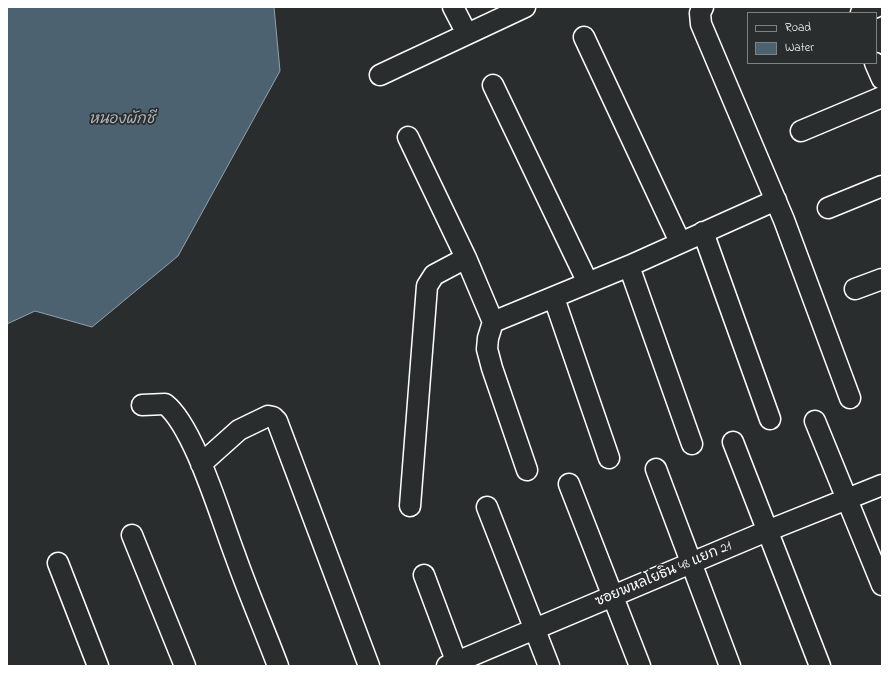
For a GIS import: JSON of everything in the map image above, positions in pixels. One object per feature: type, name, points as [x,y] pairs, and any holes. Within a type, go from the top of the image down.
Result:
[{"type":"street","points":[[453,7],[467,34]]},
{"type":"street","points":[[380,75],[525,7]]},
{"type":"street","points":[[703,7],[700,13],[700,24],[776,200],[850,398]]},
{"type":"street","points":[[864,12],[876,7]]},
{"type":"street","points":[[584,37],[680,242]]},
{"type":"street","points":[[875,64],[882,79]]},
{"type":"street","points":[[493,85],[588,283]]},
{"type":"street","points":[[801,131],[882,97]]},
{"type":"street","points":[[408,137],[466,258],[493,322],[488,338],[487,349],[492,368],[527,470]]},
{"type":"street","points":[[828,208],[882,186]]},
{"type":"street","points":[[493,322],[629,266],[776,200]]},
{"type":"street","points":[[703,232],[770,419]]},
{"type":"street","points":[[410,506],[427,286],[434,275],[466,258]]},
{"type":"street","points":[[629,266],[692,444]]},
{"type":"street","points":[[855,290],[882,279]]},
{"type":"street","points":[[554,298],[609,458]]},
{"type":"street","points":[[142,405],[162,403],[172,409],[201,464],[278,666]]},
{"type":"street","points":[[201,464],[239,430],[268,416],[273,417],[277,421],[369,666]]},
{"type":"street","points":[[814,421],[848,498],[882,585]]},
{"type":"street","points":[[733,442],[766,531],[820,666]]},
{"type":"street","points":[[656,469],[730,666]]},
{"type":"street","points":[[569,484],[640,666]]},
{"type":"street","name":"ซอยพหลโยธิน 48 แยก 21","points":[[454,665],[766,531],[882,485]]},
{"type":"street","points":[[487,507],[536,629],[549,666]]},
{"type":"street","points":[[132,535],[185,666]]},
{"type":"street","points":[[58,563],[98,666]]},
{"type":"street","points":[[424,575],[454,665]]},
{"type":"water","name":"หนองผักชี","points":[[7,7],[274,7],[280,71],[178,256],[92,327],[35,311],[7,324]]}]
